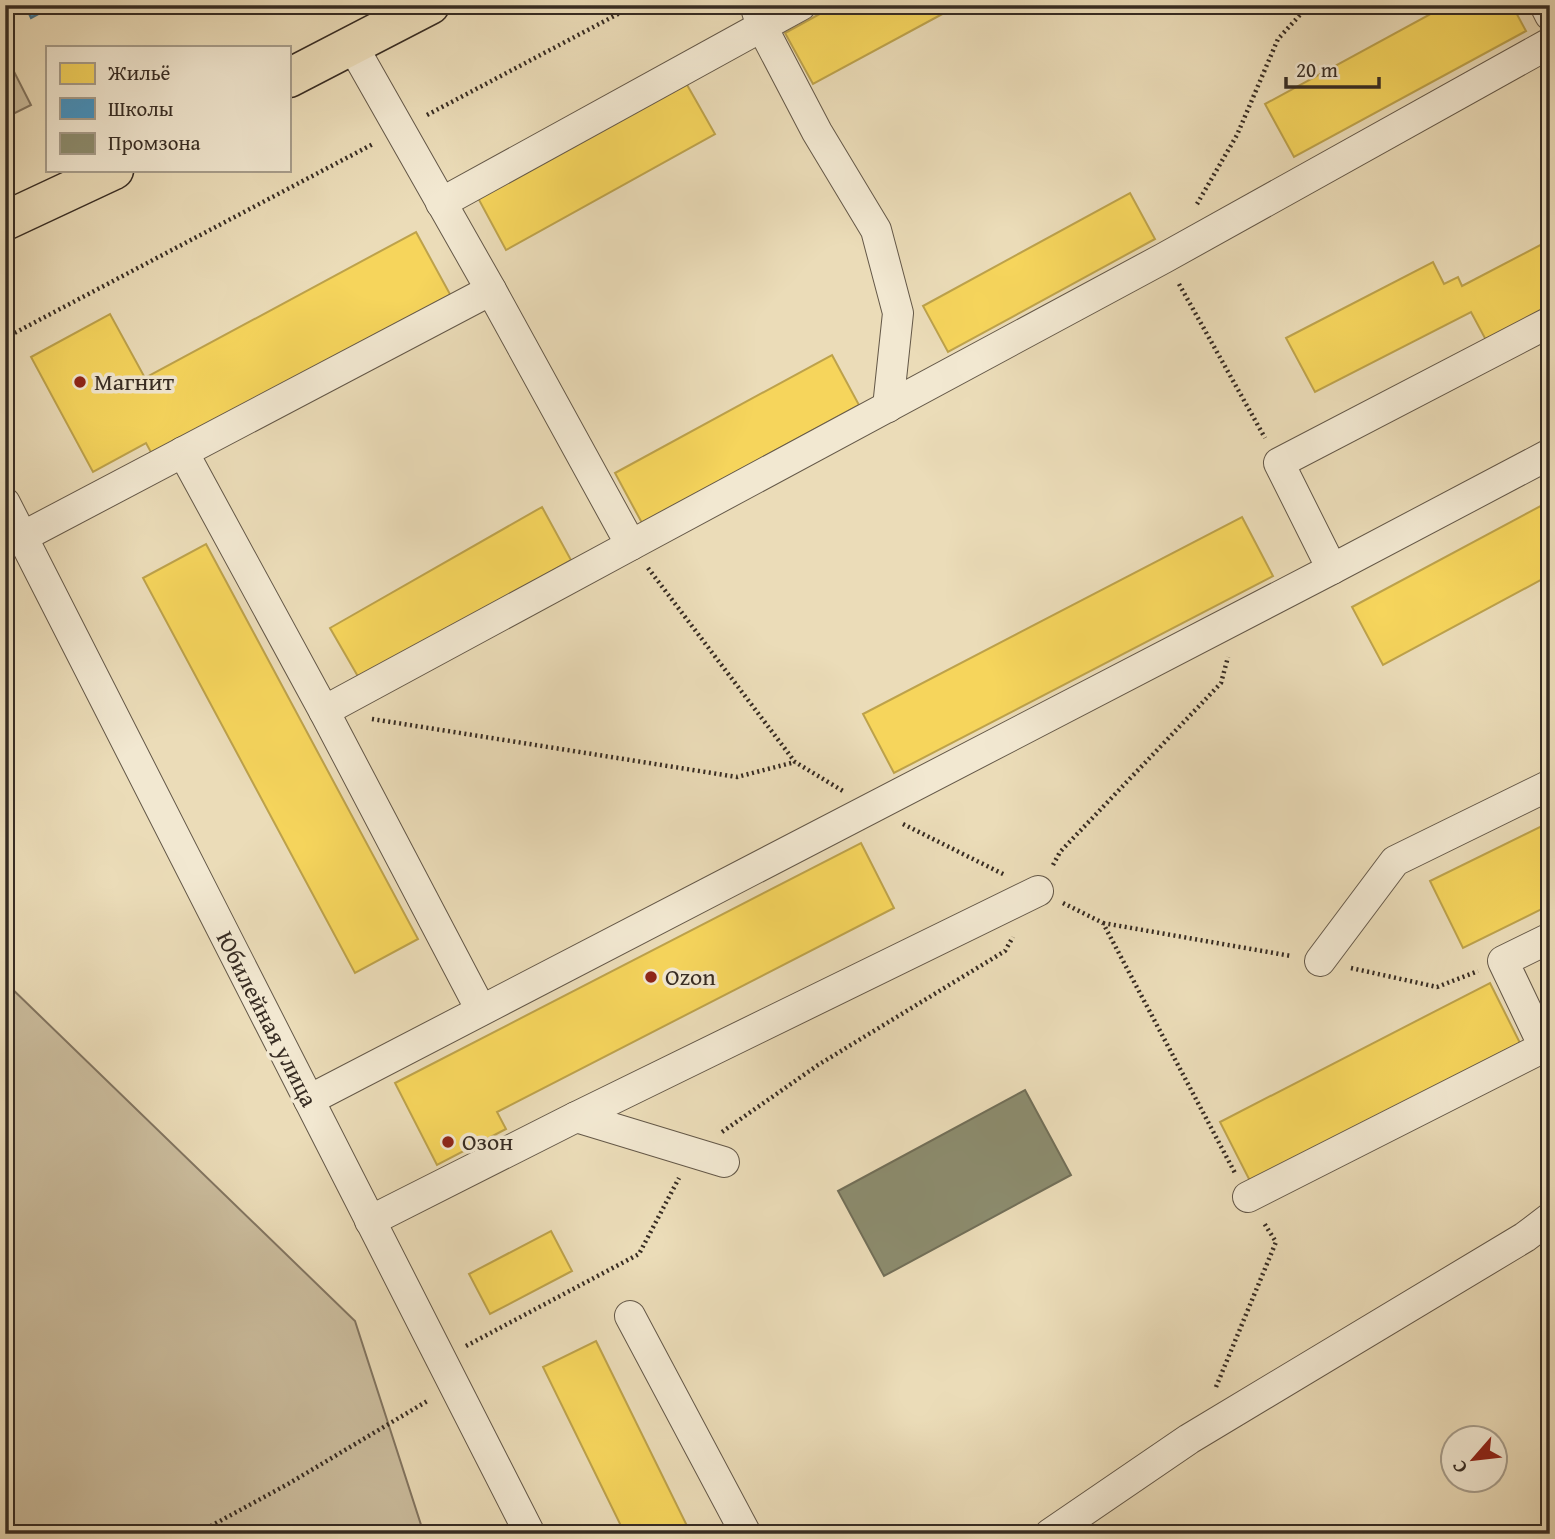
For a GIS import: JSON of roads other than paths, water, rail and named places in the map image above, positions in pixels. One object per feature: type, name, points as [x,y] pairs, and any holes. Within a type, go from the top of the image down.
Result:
[{"type":"highway","points":[[290,77],[429,5]]},
{"type":"highway","points":[[5,221],[110,172]]},
{"type":"street","points":[[441,203],[759,16],[801,5]]},
{"type":"street","points":[[1545,5],[1550,15]]},
{"type":"street","points":[[759,16],[817,132],[876,230],[898,313],[888,407]]},
{"type":"street","points":[[324,711],[1164,258],[1550,43]]},
{"type":"street","points":[[352,46],[491,290],[631,545]]},
{"type":"street","points":[[22,537],[491,290]]},
{"type":"street","points":[[1332,569],[1279,463],[1550,322]]},
{"type":"street","points":[[183,452],[324,711],[481,1010]]},
{"type":"street","points":[[309,1100],[1550,454]]},
{"type":"street","name":"Юбилейная улица","points":[[5,503],[530,1534]]},
{"type":"street","points":[[1320,961],[1395,861],[1550,785]]},
{"type":"street","points":[[370,1221],[576,1116],[1038,891]]},
{"type":"street","points":[[1248,1197],[1548,1053],[1503,961],[1550,937]]},
{"type":"street","points":[[576,1116],[724,1162]]},
{"type":"street","points":[[1051,1534],[1196,1435],[1513,1245],[1550,1219]]},
{"type":"street","points":[[630,1316],[746,1534]]},
{"type":"place","name":"Магнит","points":[[80,382]]},
{"type":"place","name":"Ozon","points":[[651,977]]},
{"type":"place","name":"Озон","points":[[448,1142]]}]
